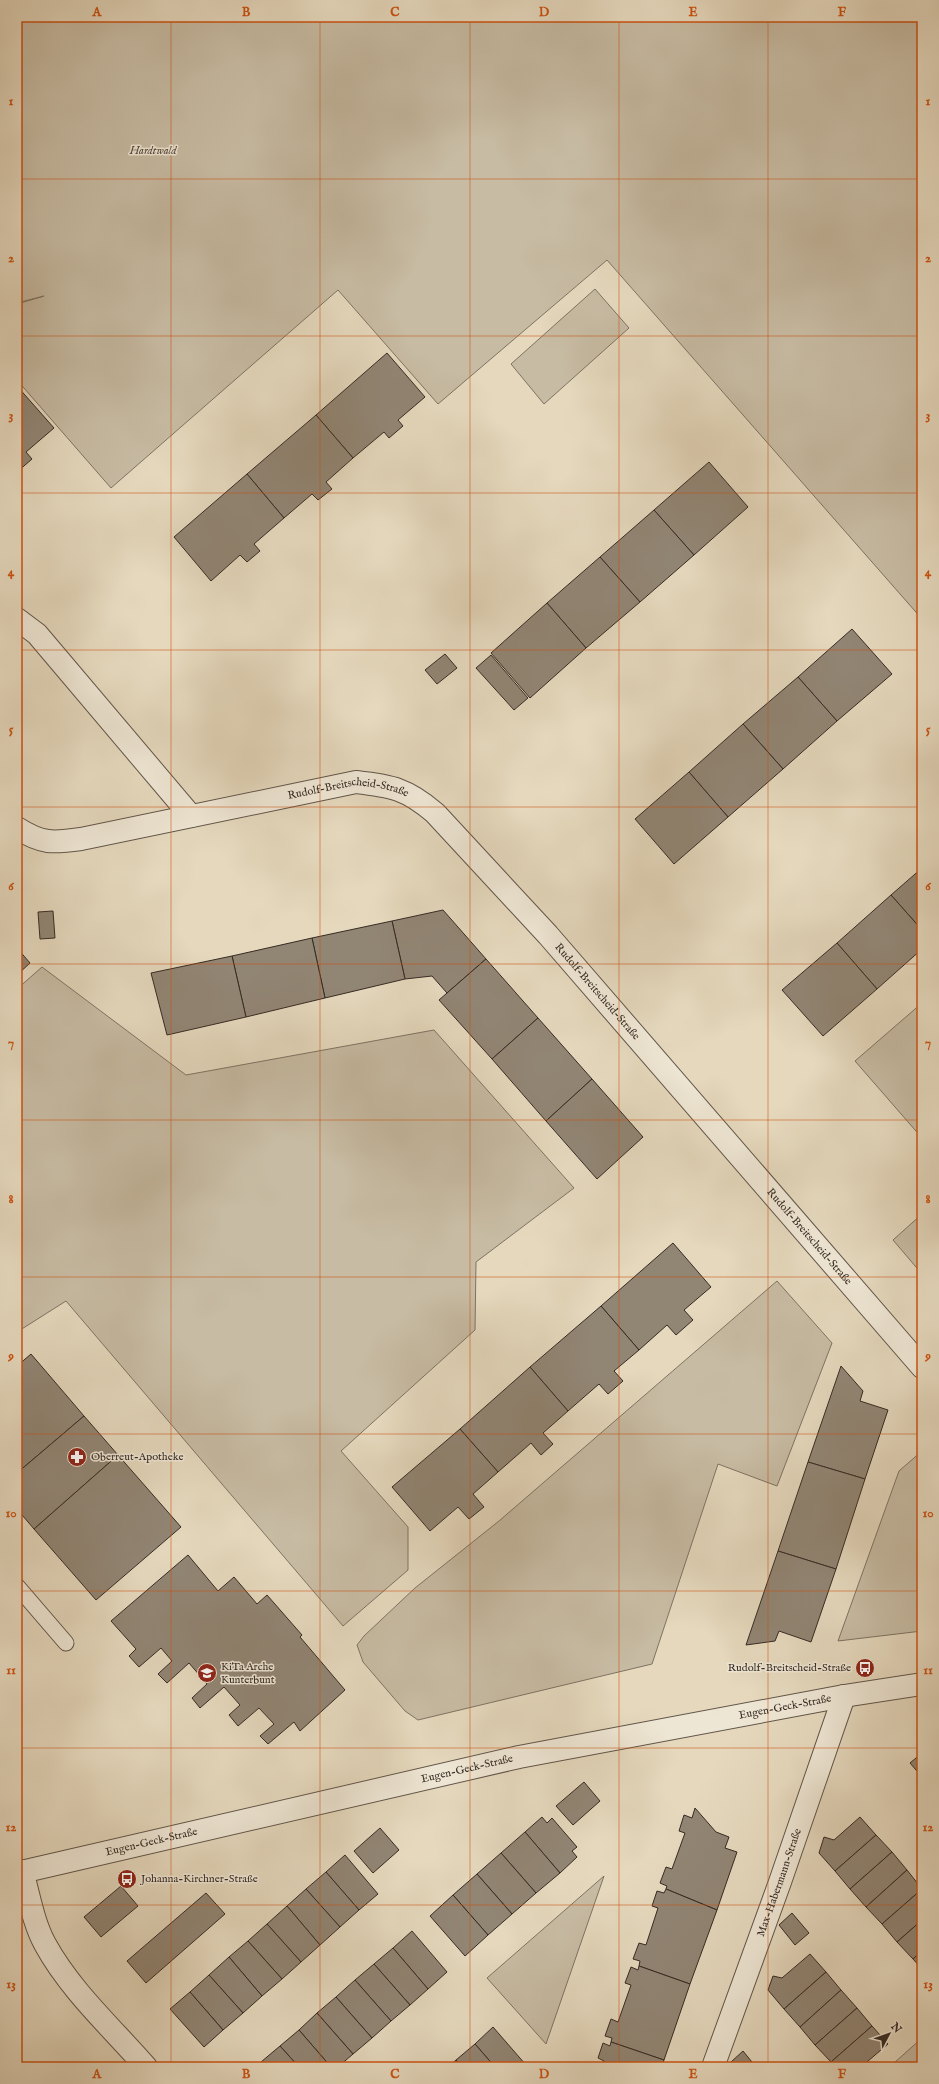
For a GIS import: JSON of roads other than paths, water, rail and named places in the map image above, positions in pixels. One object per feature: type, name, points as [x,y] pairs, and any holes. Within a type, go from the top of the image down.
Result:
[{"type":"street","points":[[17,619],[37,634],[190,816]]},
{"type":"street","name":"Rudolf-Breitscheid-Straße","points":[[17,828],[34,839],[56,842],[81,839],[356,782],[400,790],[416,798],[435,813],[548,936],[922,1367]]},
{"type":"street","name":"Eugen-Geck-Straße","points":[[20,1872],[512,1759],[844,1696],[922,1684]]},
{"type":"street","name":"Max-Habermann-Straße","points":[[712,2067],[790,1853],[844,1696]]},
{"type":"street","points":[[20,1872],[45,1943],[57,1962],[75,1986],[146,2067]]},
{"type":"lane","points":[[17,1586],[66,1643]]},
{"type":"place","name":"Oberreut-Apotheke","points":[[77,1457]]},
{"type":"place","name":"Rudolf-Breitscheid-Straße","points":[[865,1668]]},
{"type":"place","name":"KiTa Arche Kunterbunt","points":[[207,1673]]},
{"type":"place","name":"Johanna-Kirchner-Straße","points":[[127,1879]]},
{"type":"park label","name":"Hardtwald","points":[[153,151]]}]
